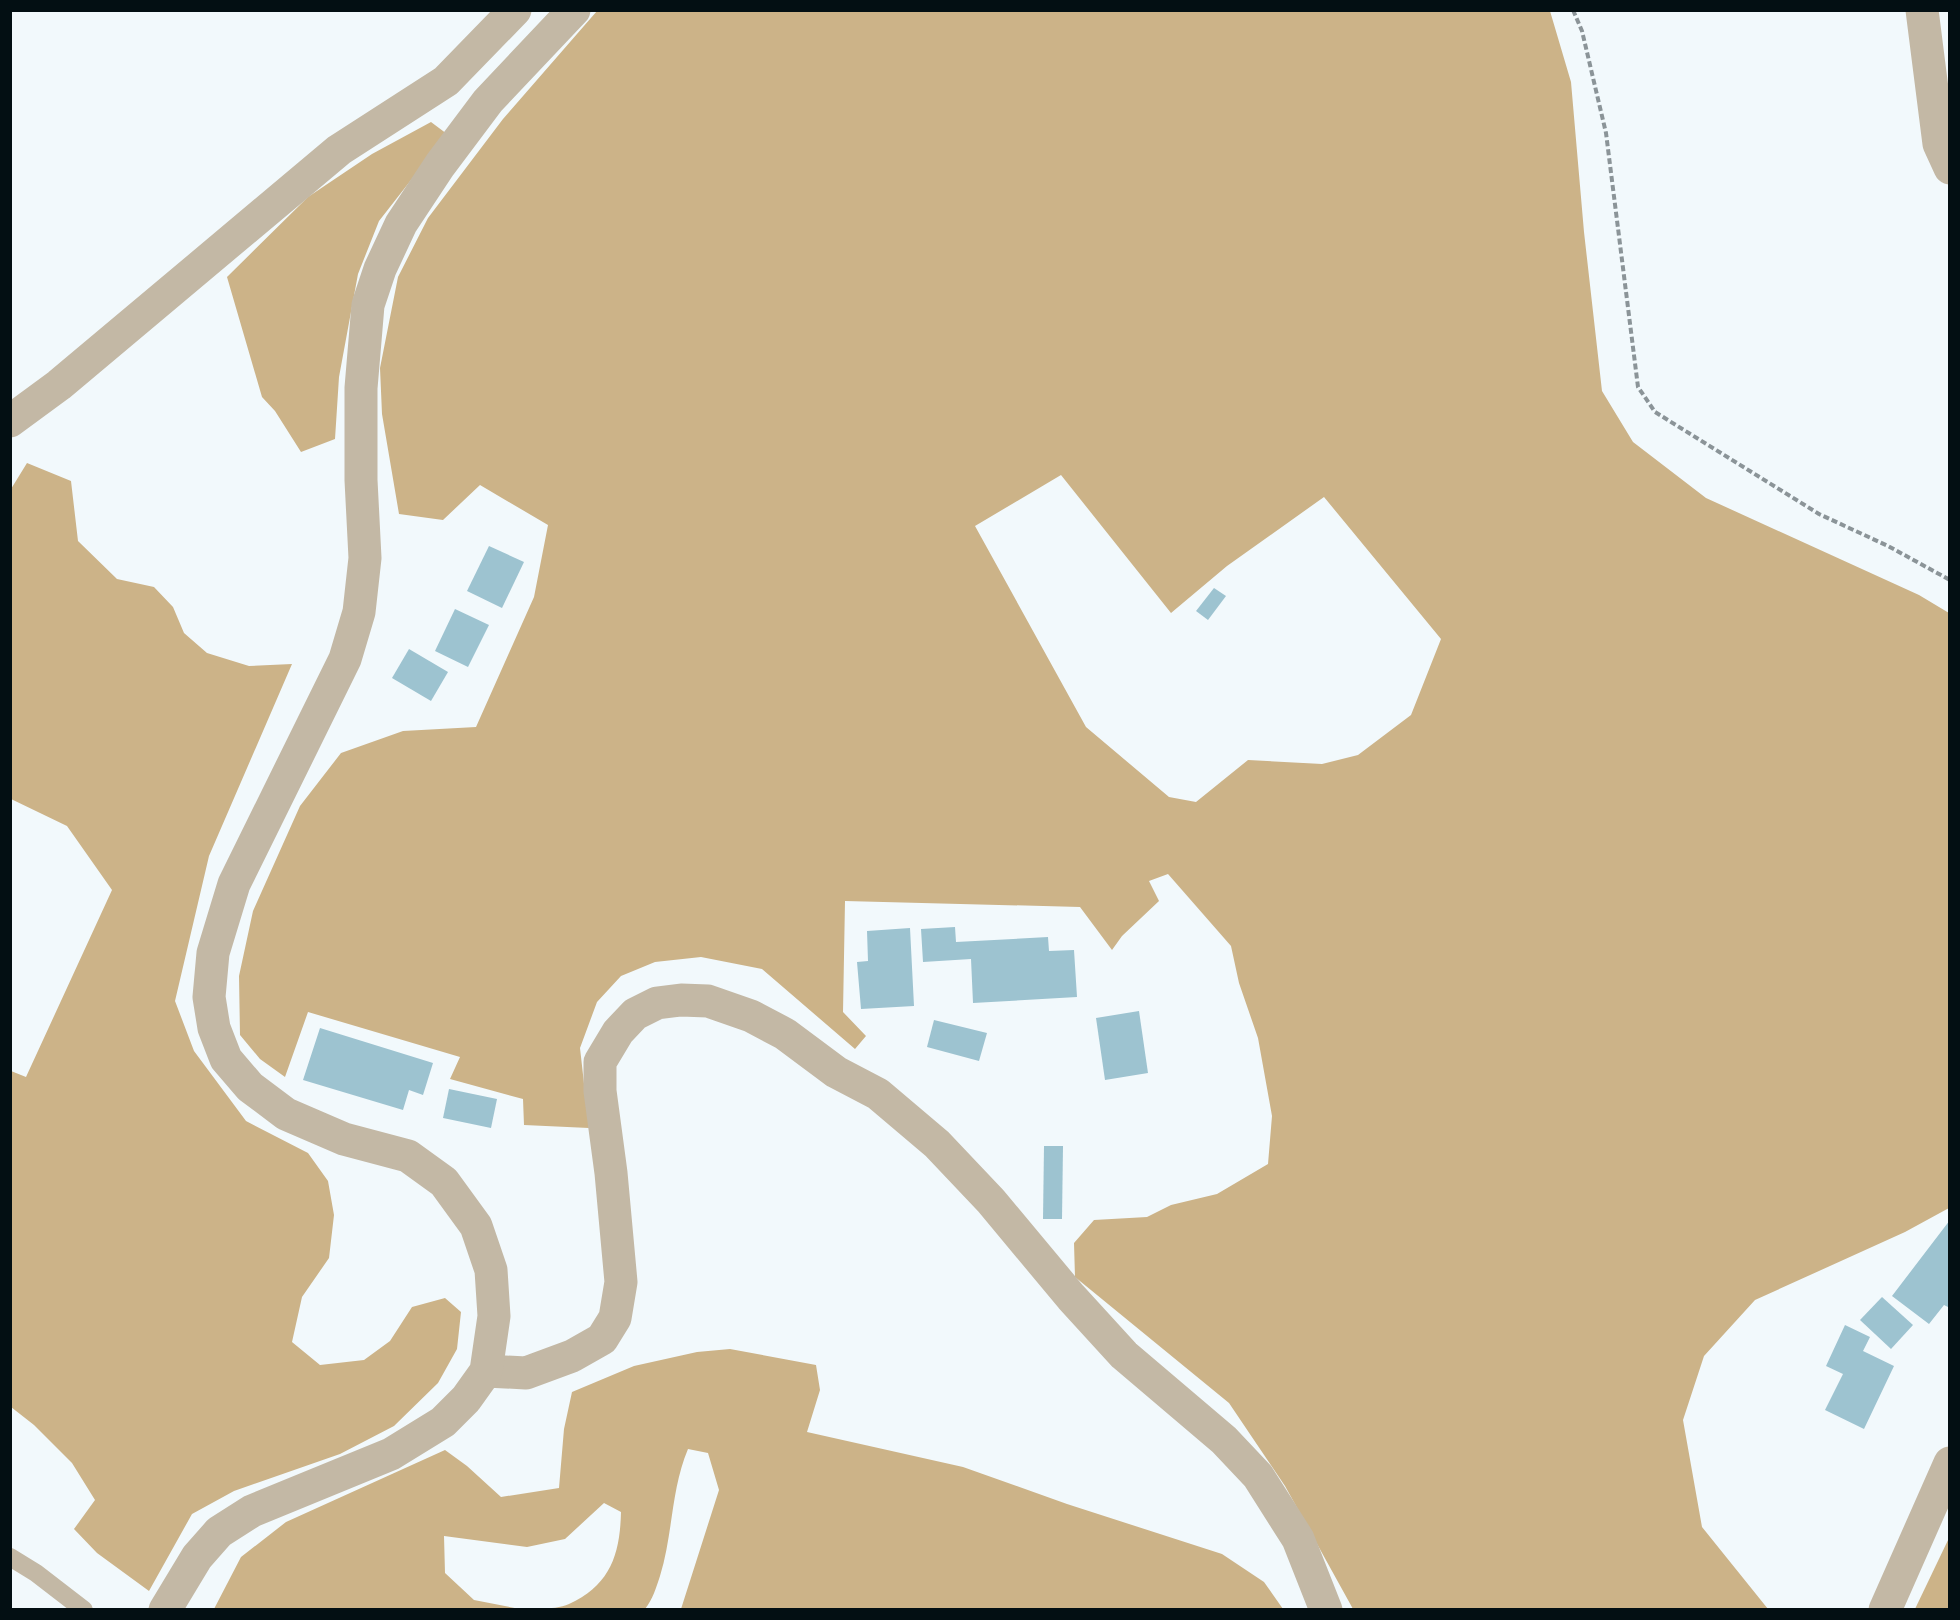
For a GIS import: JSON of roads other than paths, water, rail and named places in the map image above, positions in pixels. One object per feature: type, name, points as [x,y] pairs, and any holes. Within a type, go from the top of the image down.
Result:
[{"type":"street","points":[[10,421],[59,385],[339,150],[446,81],[516,10]]},
{"type":"street","points":[[165,1610],[198,1557],[219,1532],[252,1511],[391,1454],[443,1422],[466,1399],[486,1371],[494,1316],[491,1269],[476,1226],[444,1182],[408,1156],[344,1139],[286,1114],[250,1087],[226,1059],[214,1028],[209,997],[213,953],[234,884],[345,659],[358,612],[365,558],[361,480],[362,388],[368,304],[380,269],[401,224],[440,165],[488,101],[574,10]]},
{"type":"street","points":[[1923,10],[1939,144],[1950,168]]},
{"type":"street","points":[[486,1371],[526,1373],[572,1356],[602,1338],[615,1318],[621,1282],[611,1173],[600,1091],[600,1062],[618,1032],[635,1014],[657,1003],[681,1000],[708,1001],[751,1016],[784,1034],[836,1072],[878,1094],[937,1144],[991,1201],[1071,1298],[1124,1355],[1224,1440],[1258,1476],[1298,1539],[1326,1610]]},
{"type":"street","points":[[1885,1610],[1950,1463]]},
{"type":"lane","points":[[10,1557],[36,1573],[84,1610]]}]
